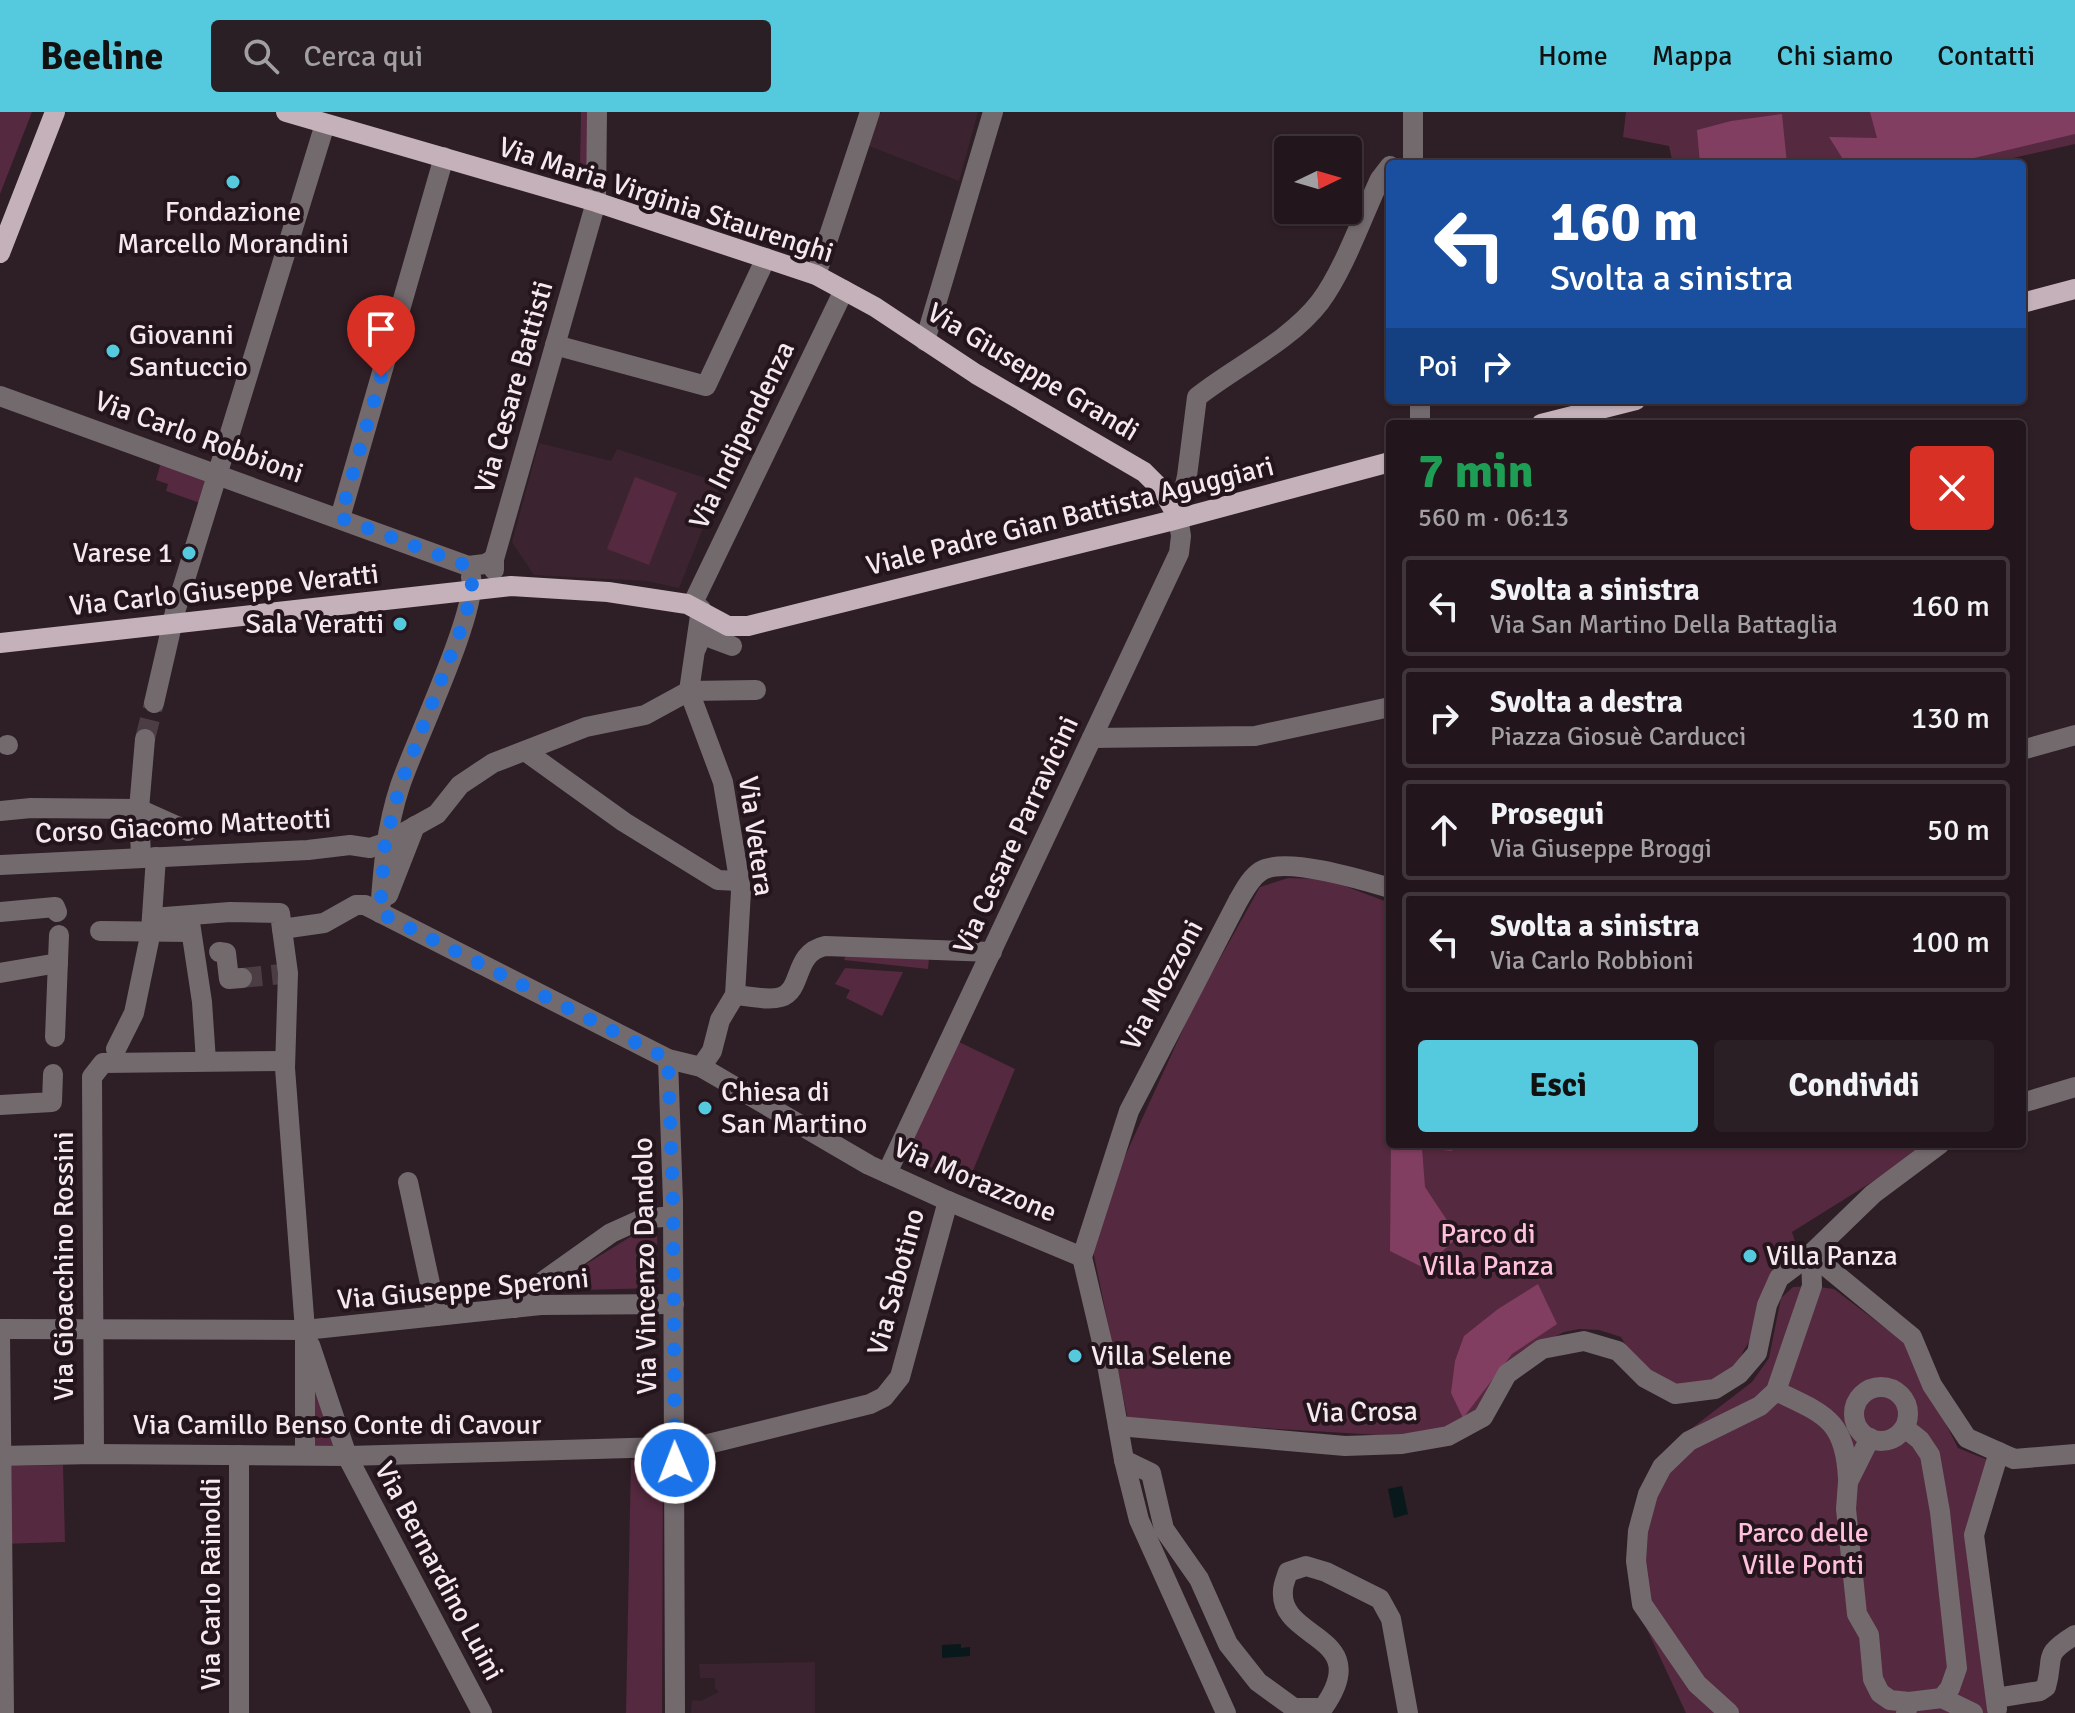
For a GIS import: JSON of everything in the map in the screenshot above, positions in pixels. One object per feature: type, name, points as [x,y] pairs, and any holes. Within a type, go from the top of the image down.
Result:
[{"type":"main road","points":[[0,243],[53,112]]},
{"type":"main road","points":[[0,253],[53,112]]},
{"type":"main road","name":"Via Maria Virginia Staurenghi","points":[[286,112],[596,202],[816,275],[844,290]]},
{"type":"main road","points":[[2026,302],[2075,289]]},
{"type":"main road","name":"Via Giuseppe Grandi","points":[[844,290],[976,374],[1144,472],[1162,490],[1178,517]]},
{"type":"main road","points":[[1557,420],[1620,404]]},
{"type":"main road","name":"Viale Padre Gian Battista Aguggiari","points":[[698,609],[728,626],[748,626],[1386,463]]},
{"type":"main road","name":"Via Carlo Giuseppe Veratti","points":[[0,643],[511,586],[608,592],[698,609]]},
{"type":"street","name":"Via Cesare Battisti","points":[[497,588],[494,559],[596,202],[597,112]]},
{"type":"street","points":[[816,275],[870,112]]},
{"type":"street","points":[[925,341],[993,112]]},
{"type":"street","points":[[1413,112],[1413,160]]},
{"type":"street","points":[[154,703],[172,623],[325,124]]},
{"type":"street","name":"Via Cesare Parravicini","points":[[1395,160],[1413,137]]},
{"type":"street","points":[[340,518],[444,157]]},
{"type":"street","name":"Via Cesare Parravicini","points":[[887,1173],[1179,553],[1181,536],[1178,517],[1187,476],[1197,397],[1269,349],[1319,302],[1386,171]]},
{"type":"street","points":[[555,345],[706,386],[766,258]]},
{"type":"street","name":"Via Indipendenza","points":[[689,691],[698,609],[844,290]]},
{"type":"street","name":"Via Carlo Robbioni","points":[[0,396],[468,566]]},
{"type":"street","points":[[380,913],[377,845],[461,629],[473,590],[468,566],[485,564],[494,559]]},
{"type":"street","points":[[689,691],[700,634],[732,646]]},
{"type":"street","points":[[377,845],[437,814],[460,785],[493,763],[586,727],[645,715],[689,691],[756,690]]},
{"type":"street","name":"Via Vetera","points":[[689,691],[723,782],[739,881],[735,995]]},
{"type":"street","points":[[1092,738],[1255,736],[1386,708]]},
{"type":"street","points":[[2026,749],[2075,735]]},
{"type":"street","points":[[116,1049],[134,1013],[151,925],[149,857],[139,809],[145,739]]},
{"type":"street","points":[[525,751],[624,822],[718,880],[739,881]]},
{"type":"street","points":[[0,811],[31,808],[139,809],[188,831]]},
{"type":"street","points":[[380,913],[415,826]]},
{"type":"street","name":"Corso Giacomo Matteotti","points":[[0,865],[377,845]]},
{"type":"street","name":"Via Mozzoni","points":[[1082,1257],[1129,1111],[1254,876],[1264,869],[1333,871],[1386,887]]},
{"type":"street","points":[[282,929],[324,923],[356,905],[380,913]]},
{"type":"street","points":[[0,912],[55,907],[57,912]]},
{"type":"street","points":[[193,938],[230,912],[280,913],[284,1061],[305,1330],[305,1454]]},
{"type":"street","name":"Via Morazzone","points":[[380,913],[668,1059],[701,1067],[887,1173],[1082,1257]]},
{"type":"street","points":[[100,931],[151,925],[193,938]]},
{"type":"street","points":[[55,1037],[59,935]]},
{"type":"street","points":[[193,938],[206,1061],[284,1061]]},
{"type":"street","points":[[701,1067],[712,1051],[720,1020],[735,995],[779,998],[789,993],[805,956],[814,948],[992,952]]},
{"type":"street","points":[[219,952],[226,953],[229,979],[242,978]]},
{"type":"street","points":[[0,973],[58,963]]},
{"type":"street","name":"Via Vincenzo Dandolo","points":[[668,1059],[674,1304],[675,1713]]},
{"type":"street","name":"Via Gioacchino Rossini","points":[[94,1454],[92,1077],[103,1063],[206,1061]]},
{"type":"street","points":[[0,1105],[52,1102],[53,1074]]},
{"type":"street","points":[[2026,1102],[2075,1087]]},
{"type":"street","name":"Via Crosa","points":[[1118,1426],[1345,1446],[1402,1444],[1448,1436],[1483,1417],[1507,1374],[1542,1349],[1584,1341],[1618,1351],[1645,1378],[1675,1394],[1715,1389],[1739,1374],[1757,1353],[1767,1305],[1779,1278],[1811,1254],[1873,1194],[1935,1148]]},
{"type":"street","points":[[408,1182],[437,1316]]},
{"type":"street","name":"Via Sabotino","points":[[675,1448],[700,1446],[870,1404],[884,1397],[900,1377],[948,1201]]},
{"type":"street","points":[[515,1308],[525,1294],[611,1233],[642,1219],[673,1216]]},
{"type":"street","points":[[1729,1713],[1697,1684],[1642,1604],[1636,1561],[1638,1531],[1648,1494],[1662,1467],[1689,1441],[1760,1406],[1776,1391],[1812,1286],[1811,1254]]},
{"type":"street","points":[[1811,1254],[1912,1337],[1932,1385],[1967,1438],[2014,1459],[2075,1455]]},
{"type":"street","points":[[1082,1257],[1139,1520],[1226,1713]]},
{"type":"street","name":"Via Giuseppe Speroni","points":[[0,1332],[91,1329],[305,1330],[515,1308],[674,1304]]},
{"type":"street","name":"Via Bernardino Luini","points":[[305,1330],[347,1456],[482,1713]]},
{"type":"street","points":[[0,1332],[4,1713]]},
{"type":"street","points":[[1876,1388],[1898,1391],[1909,1415],[1905,1428],[1891,1438],[1870,1438],[1861,1434],[1855,1424],[1857,1401],[1876,1388]]},
{"type":"street","points":[[1776,1391],[1825,1417],[1842,1435],[1847,1456],[1846,1509],[1857,1614],[1869,1635],[1873,1679],[1880,1693],[1908,1707],[1942,1698],[1950,1688],[1957,1668],[1940,1512],[1930,1455],[1920,1440],[1905,1428]]},
{"type":"street","points":[[1848,1482],[1870,1438]]},
{"type":"street","name":"Via Camillo Benso Conte di Cavour","points":[[0,1456],[347,1456],[675,1448]]},
{"type":"street","points":[[1999,1452],[1974,1535],[1996,1704],[2046,1687],[2048,1660],[2056,1647],[2075,1635]]},
{"type":"street","name":"Via Carlo Rainoldi","points":[[239,1455],[239,1713]]},
{"type":"street","points":[[1124,1460],[1151,1473],[1164,1529],[1199,1579],[1228,1644],[1258,1682],[1294,1708],[1314,1711],[1323,1708],[1337,1689],[1340,1669],[1332,1650],[1290,1614],[1282,1593],[1288,1572],[1306,1566],[1326,1572],[1380,1599],[1391,1619],[1408,1713]]},
{"type":"street","points":[[1942,1698],[1973,1713]]},
{"type":"shaded area","points":[[881,112],[978,112],[959,181],[869,146]]},
{"type":"shaded area","points":[[1870,112],[2075,112],[2075,134],[1966,160],[1843,160],[1829,137],[1877,138]]},
{"type":"shaded area","points":[[1782,114],[1787,160],[1700,160],[1697,130],[1731,121]]},
{"type":"shaded area","points":[[539,443],[611,461],[617,449],[721,483],[679,588],[647,581],[534,575],[512,542]]},
{"type":"shaded area","points":[[1391,1148],[1422,1148],[1425,1187],[1458,1237],[1424,1268],[1390,1251]]},
{"type":"shaded area","points":[[1422,1148],[1452,1148],[1452,1151]]},
{"type":"shaded area","points":[[1538,1284],[1557,1324],[1512,1354],[1463,1418],[1451,1393],[1455,1361],[1464,1336],[1498,1309]]},
{"type":"shaded area","points":[[1402,1486],[1408,1514],[1394,1518],[1388,1489]]},
{"type":"shaded area","points":[[961,1644],[961,1648],[970,1647],[970,1656],[942,1658],[942,1645]]},
{"type":"shaded area","points":[[815,1662],[815,1713],[691,1713],[692,1700],[701,1701],[719,1692],[715,1688],[715,1678],[700,1678],[699,1664]]},
{"type":"green space","points":[[0,112],[32,112],[0,194]]},
{"type":"green space","points":[[581,112],[593,112],[592,170],[580,167]]},
{"type":"green space","points":[[1626,112],[2075,112],[2075,144],[2004,160],[1672,160],[1669,146],[1623,137]]},
{"type":"green space","points":[[162,459],[211,476],[203,504],[166,491],[168,484],[156,480]]},
{"type":"green space","points":[[635,477],[677,493],[649,565],[607,549]]},
{"type":"green space","name":"Parco di Villa Panza","points":[[1288,878],[1326,879],[1386,902],[1386,1148],[1927,1148],[1792,1232],[1801,1260],[1744,1350],[1735,1370],[1719,1381],[1677,1385],[1645,1378],[1621,1337],[1599,1330],[1579,1329],[1564,1332],[1518,1356],[1469,1422],[1442,1432],[1379,1435],[1128,1420],[1093,1251],[1110,1189],[1195,1003],[1260,887]]},
{"type":"green space","points":[[848,950],[929,959],[928,969],[844,960]]},
{"type":"green space","points":[[845,968],[903,972],[882,1016],[846,998],[850,990],[835,984]]},
{"type":"green space","points":[[957,1041],[1015,1069],[967,1185],[904,1154]]},
{"type":"green space","points":[[657,1230],[658,1288],[542,1291],[640,1231]]},
{"type":"green space","name":"Parco delle Ville Ponti","points":[[1793,1287],[1834,1289],[1905,1343],[1958,1448],[1988,1460],[1968,1537],[1991,1713],[1686,1713],[1638,1610],[1638,1509],[1679,1438],[1752,1382],[1769,1358],[1781,1298]]},
{"type":"green space","points":[[308,1347],[344,1443],[325,1450],[308,1450]]},
{"type":"green space","points":[[631,1460],[663,1460],[662,1713],[626,1713]]},
{"type":"green space","points":[[63,1465],[65,1542],[1,1544],[0,1466]]},
{"type":"tunnel","points":[[145,739],[154,703]]},
{"type":"tunnel","points":[[242,978],[281,974]]},
{"type":"place","name":"Fondazione Marcello Morandini","points":[[233,182]]},
{"type":"place","name":"Giovanni Santuccio","points":[[113,351]]},
{"type":"place","name":"Varese 1","points":[[189,553]]},
{"type":"place","name":"Sala Veratti","points":[[400,624]]},
{"type":"place","name":"Chiesa di San Martino","points":[[705,1108]]},
{"type":"place","name":"Villa Panza","points":[[1750,1256]]},
{"type":"place","name":"Villa Selene","points":[[1075,1356]]},
{"type":"route","points":[[381,377],[340,518],[468,566],[473,589],[461,629],[400,786],[385,843],[380,913],[668,1059],[673,1202],[675,1463]]}]
